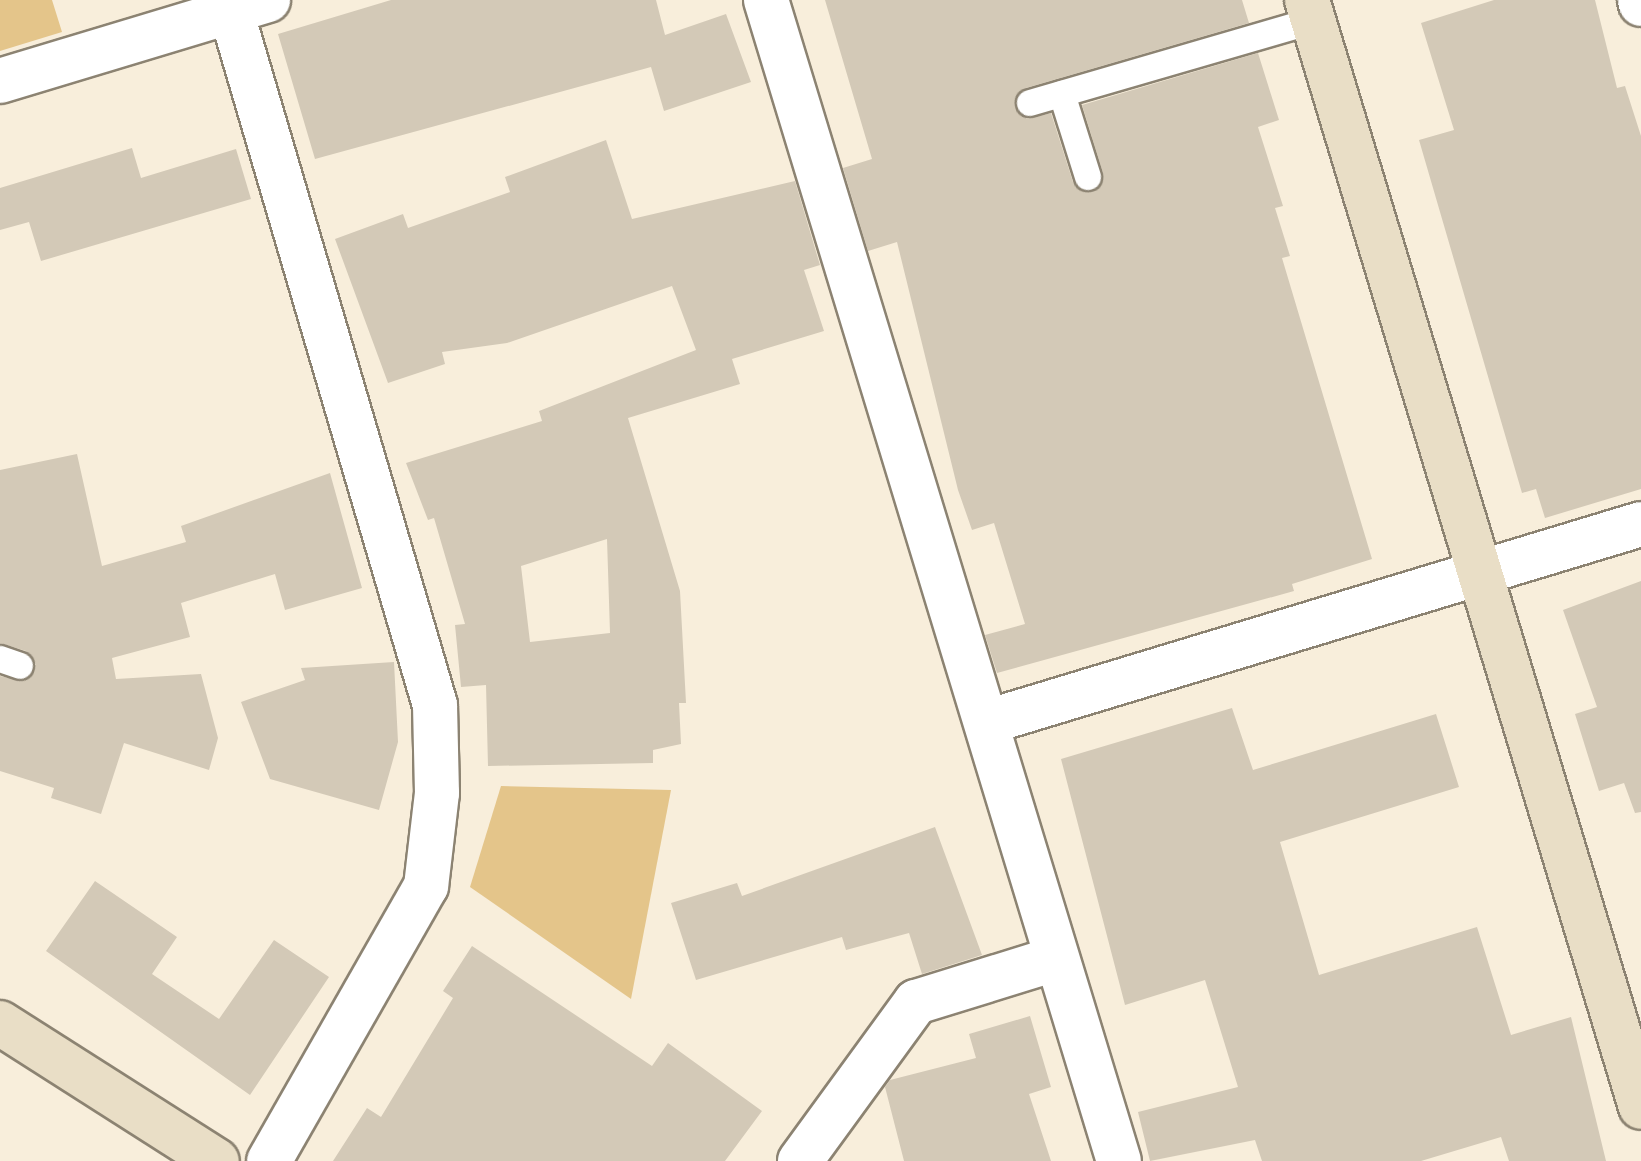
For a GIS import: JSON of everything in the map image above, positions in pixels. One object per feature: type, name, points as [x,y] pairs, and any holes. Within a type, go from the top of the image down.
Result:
[{"type":"street","points":[[766,0],[987,722],[1055,959],[1119,1161]]},
{"type":"street","points":[[0,81],[250,6],[435,705],[437,793],[426,886],[269,1161]]},
{"type":"street","points":[[1310,10],[1641,1107]]},
{"type":"street","points":[[987,722],[1641,524]]},
{"type":"street","points":[[800,1161],[828,1143],[916,1002],[1055,959]]},
{"type":"street","points":[[0,1023],[217,1161]]},
{"type":"lane","points":[[1030,103],[1310,10]]},
{"type":"lane","points":[[1062,94],[1088,177]]},
{"type":"shaded area","points":[[0,0],[52,0],[62,32],[0,51]]},
{"type":"shaded area","points":[[501,786],[671,790],[631,999],[470,887]]},
{"type":"building","points":[[391,0],[656,0],[665,35],[726,14],[751,82],[664,111],[651,67],[315,159],[278,34]]},
{"type":"building","points":[[825,0],[1242,0],[1249,23],[1026,88],[1015,107],[1027,119],[1051,113],[1073,182],[1092,192],[1103,173],[1082,105],[1258,53],[1279,120],[1258,127],[1283,206],[1275,208],[1290,256],[1282,258],[1372,559],[1292,584],[1294,591],[997,673],[985,635],[1025,624],[994,523],[972,530],[958,490],[897,242],[868,251],[843,168],[872,159]]},
{"type":"building","points":[[1494,0],[1595,0],[1617,88],[1625,86],[1641,136],[1641,489],[1545,518],[1536,489],[1522,493],[1419,140],[1454,130],[1421,23]]},
{"type":"building","points":[[606,140],[632,219],[795,181],[820,265],[804,270],[824,331],[732,359],[740,384],[628,418],[680,591],[686,703],[679,703],[681,744],[653,750],[653,763],[488,766],[486,685],[461,687],[455,625],[465,624],[434,518],[428,520],[406,463],[542,421],[539,411],[696,350],[672,286],[507,343],[442,352],[445,364],[388,383],[335,239],[403,214],[408,228],[510,192],[505,177]],"holes":[[[607,539],[610,633],[530,642],[521,566]]]},
{"type":"building","points":[[132,148],[141,178],[236,149],[251,199],[41,261],[29,222],[0,230],[0,188]]},
{"type":"building","points":[[77,454],[102,566],[186,542],[181,526],[330,473],[362,588],[285,610],[275,574],[181,603],[190,637],[112,658],[116,679],[201,674],[218,738],[209,770],[124,743],[101,814],[51,798],[54,788],[0,771],[0,676],[24,681],[36,664],[26,651],[0,643],[0,470]]},
{"type":"building","points":[[1641,581],[1641,812],[1635,813],[1624,783],[1599,791],[1575,714],[1597,707],[1563,610]]},
{"type":"building","points":[[394,662],[398,742],[379,810],[270,779],[241,702],[305,680],[301,668]]},
{"type":"building","points":[[1232,708],[1253,770],[1436,714],[1459,787],[1280,842],[1319,975],[1477,927],[1511,1035],[1571,1017],[1606,1161],[1509,1161],[1501,1137],[1421,1161],[1262,1161],[1255,1140],[1150,1161],[1138,1112],[1238,1087],[1205,980],[1125,1005],[1061,759]]},
{"type":"building","points":[[935,827],[982,955],[922,974],[909,933],[846,950],[842,937],[696,980],[671,903],[737,883],[742,896]]},
{"type":"building","points":[[95,881],[177,937],[152,974],[219,1019],[274,940],[329,977],[250,1095],[46,951]]},
{"type":"building","points":[[472,946],[652,1066],[668,1043],[762,1111],[725,1161],[333,1161],[367,1108],[381,1117],[453,998],[443,991]]},
{"type":"building","points":[[1030,1016],[1051,1087],[1029,1094],[1051,1161],[904,1161],[885,1087],[890,1080],[976,1058],[969,1034]]}]
